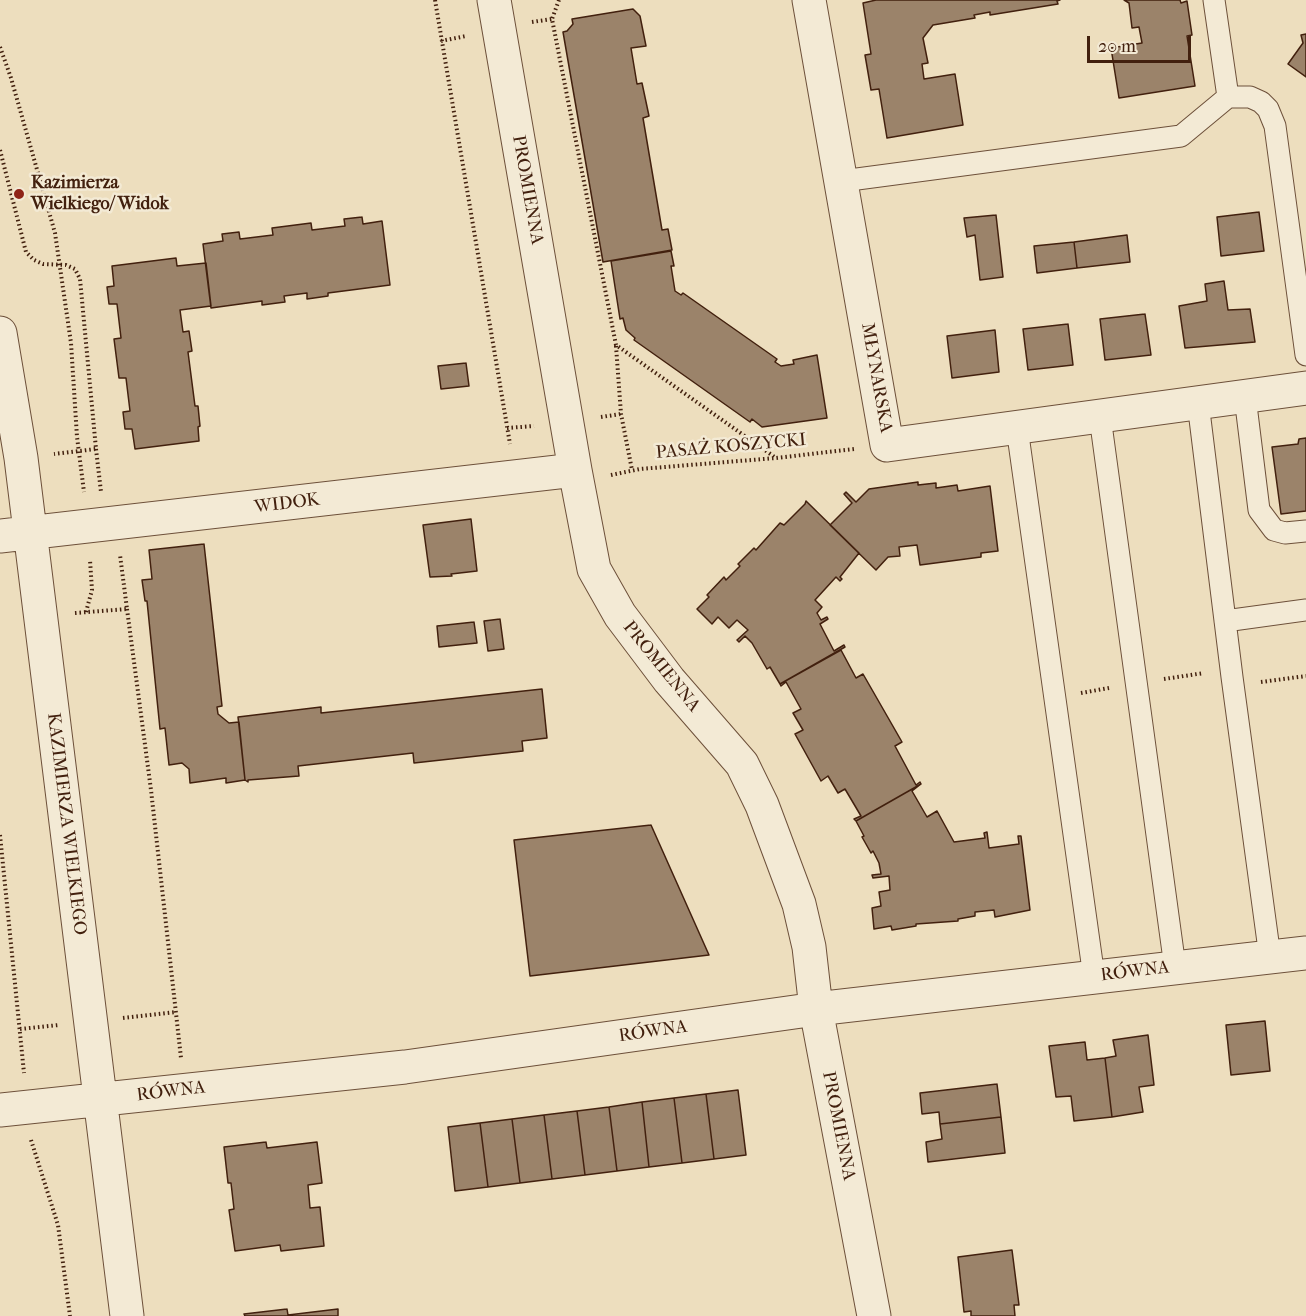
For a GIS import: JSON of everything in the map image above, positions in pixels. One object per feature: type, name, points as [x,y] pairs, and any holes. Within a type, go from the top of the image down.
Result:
[{"type":"street","name":"PROMIENNA","points":[[494,0],[576,477],[594,569],[620,615],[669,680],[742,764],[762,805],[800,904],[809,947],[816,1009],[874,1316]]},
{"type":"street","name":"MŁYNARSKA","points":[[809,0],[887,446],[1306,388]]},
{"type":"street","name":"KAZIMIERZA WIELKIEGO","points":[[0,333],[21,458],[15,535],[100,1100],[127,1316]]},
{"type":"street","name":"WIDOK","points":[[15,535],[515,478],[576,477]]},
{"type":"street","name":"RÓWNA","points":[[14,1109],[405,1067],[816,1009],[1306,953]]},
{"type":"lane","points":[[1214,0],[1228,97]]},
{"type":"lane","points":[[842,181],[1181,136],[1228,97],[1250,97],[1261,102],[1268,109],[1275,126],[1306,355]]},
{"type":"lane","points":[[1245,397],[1259,510],[1274,530],[1285,533],[1306,531]]},
{"type":"lane","points":[[1198,403],[1269,957]]},
{"type":"lane","points":[[1100,417],[1176,967]]},
{"type":"lane","points":[[1017,428],[1094,977]]},
{"type":"lane","points":[[1225,621],[1306,610]]},
{"type":"path","points":[[435,0],[515,478]]},
{"type":"path","points":[[559,0],[552,19],[616,345],[621,414],[632,470]]},
{"type":"path","points":[[0,47],[39,171],[55,233],[60,265],[71,343],[79,451],[88,527],[92,590],[86,612]]},
{"type":"path","points":[[0,150],[26,252],[34,260],[44,264],[75,269],[80,279],[96,449],[21,458]]},
{"type":"path","points":[[616,345],[777,458]]},
{"type":"path","name":"PASAŻ KOSZYCKI","points":[[576,477],[887,446]]},
{"type":"path","points":[[127,609],[184,1089]]},
{"type":"path","points":[[0,835],[20,1029],[14,1109],[32,1147],[58,1225],[70,1316]]},
{"type":"building","points":[[876,0],[1060,0],[1057,1],[1058,4],[990,15],[990,12],[974,15],[975,18],[933,25],[923,38],[928,63],[922,64],[924,79],[955,74],[963,125],[887,138],[879,89],[871,90],[865,55],[871,54],[863,3]]},
{"type":"building","points":[[1124,0],[1180,0],[1181,3],[1187,1],[1192,35],[1187,36],[1195,86],[1119,98],[1111,48],[1142,43],[1139,27],[1132,28],[1129,3]]},
{"type":"building","points":[[633,9],[640,16],[646,46],[631,48],[637,84],[642,83],[649,116],[643,118],[662,230],[668,229],[672,250],[603,262],[563,32],[573,24],[572,19]]},
{"type":"building","points":[[1306,34],[1306,77],[1288,64],[1303,43],[1301,35]]},
{"type":"building","points":[[1259,212],[1264,251],[1221,256],[1217,217]]},
{"type":"building","points":[[996,215],[1003,277],[980,280],[975,235],[967,237],[964,218]]},
{"type":"building","points":[[362,217],[363,224],[382,221],[390,285],[328,293],[328,296],[307,299],[307,293],[284,296],[285,302],[262,305],[262,301],[211,308],[203,244],[223,241],[222,234],[239,232],[240,239],[273,235],[272,228],[311,223],[312,230],[345,226],[344,219]]},
{"type":"building","points":[[1127,235],[1130,262],[1077,268],[1074,242]]},
{"type":"building","points":[[1074,242],[1077,268],[1037,273],[1034,246]]},
{"type":"building","points":[[671,251],[675,291],[681,295],[683,293],[777,359],[775,362],[781,366],[794,364],[793,360],[817,355],[827,418],[762,427],[752,419],[750,422],[634,340],[635,338],[626,330],[623,318],[620,319],[611,261]]},
{"type":"building","points":[[176,258],[177,266],[206,263],[211,306],[180,310],[183,332],[189,331],[192,351],[188,352],[195,406],[198,406],[199,441],[135,449],[132,429],[125,429],[123,412],[130,411],[126,378],[119,378],[114,339],[121,338],[117,304],[109,304],[107,287],[114,286],[112,266]]},
{"type":"building","points":[[1224,281],[1228,310],[1250,309],[1255,342],[1185,348],[1179,306],[1207,301],[1205,284]]},
{"type":"building","points":[[1145,314],[1151,355],[1105,360],[1100,319]]},
{"type":"building","points":[[1068,324],[1073,365],[1028,370],[1023,329]]},
{"type":"building","points":[[995,330],[999,372],[952,378],[947,336]]},
{"type":"building","points":[[466,363],[469,386],[441,389],[438,366]]},
{"type":"building","points":[[1306,438],[1306,511],[1281,514],[1272,447],[1298,444],[1299,439]]},
{"type":"building","points":[[918,482],[918,485],[936,483],[936,488],[957,485],[958,491],[990,486],[998,551],[981,553],[981,557],[920,565],[917,545],[899,547],[900,556],[888,557],[876,570],[830,525],[852,503],[844,494],[846,492],[856,502],[869,489]]},
{"type":"building","points":[[806,501],[859,553],[840,577],[842,579],[840,581],[836,577],[815,600],[822,607],[817,613],[821,620],[827,617],[828,619],[820,624],[834,651],[844,645],[845,647],[780,684],[770,667],[767,669],[752,643],[745,636],[739,642],[737,640],[748,630],[737,620],[729,628],[718,617],[712,624],[697,609],[724,577],[726,580],[754,548],[756,550],[780,523],[784,525]]},
{"type":"building","points":[[471,519],[477,571],[430,577],[423,525]]},
{"type":"building","points":[[204,544],[222,706],[217,707],[218,714],[229,723],[239,722],[245,780],[226,783],[226,778],[190,783],[189,769],[182,763],[169,765],[165,728],[160,729],[147,601],[145,601],[142,580],[152,579],[149,550]]},
{"type":"building","points":[[500,619],[504,649],[488,651],[484,621]]},
{"type":"building","points":[[474,622],[477,643],[439,647],[437,626]]},
{"type":"building","points":[[841,650],[856,678],[863,674],[902,742],[895,746],[916,785],[920,782],[921,784],[856,821],[854,819],[861,816],[845,789],[838,793],[828,776],[821,781],[795,734],[803,730],[793,713],[801,709],[786,682],[781,686],[780,684]]},
{"type":"building","points":[[542,689],[547,738],[522,741],[523,751],[414,763],[413,753],[298,766],[299,776],[248,780],[248,782],[245,780],[238,717],[321,707],[321,713]]},
{"type":"building","points":[[921,784],[912,791],[927,817],[937,811],[954,842],[985,838],[984,833],[987,832],[989,848],[1019,844],[1018,836],[1021,836],[1030,910],[995,917],[994,910],[975,912],[975,916],[958,919],[958,921],[916,924],[916,926],[892,930],[891,926],[874,929],[872,908],[881,906],[879,892],[890,890],[889,876],[873,878],[872,875],[881,874],[879,863],[862,837],[864,836],[856,821]]},
{"type":"building","points":[[651,825],[709,955],[530,976],[514,840]]},
{"type":"building","points":[[1265,1021],[1270,1071],[1231,1075],[1226,1025]]},
{"type":"building","points":[[1148,1035],[1154,1085],[1139,1087],[1143,1112],[1112,1117],[1105,1058],[1116,1056],[1113,1040]]},
{"type":"building","points":[[1085,1042],[1087,1060],[1105,1058],[1112,1117],[1074,1121],[1071,1096],[1056,1097],[1049,1046]]},
{"type":"building","points":[[997,1084],[1001,1117],[940,1124],[939,1112],[922,1114],[920,1093]]},
{"type":"building","points":[[738,1090],[746,1155],[714,1159],[706,1094]]},
{"type":"building","points":[[706,1094],[714,1159],[682,1163],[674,1098]]},
{"type":"building","points":[[674,1098],[682,1163],[649,1167],[642,1102]]},
{"type":"building","points":[[642,1102],[649,1167],[617,1171],[609,1107]]},
{"type":"building","points":[[609,1107],[617,1171],[585,1175],[577,1111]]},
{"type":"building","points":[[577,1111],[585,1175],[552,1179],[544,1115]]},
{"type":"building","points":[[544,1115],[552,1179],[520,1183],[512,1119]]},
{"type":"building","points":[[1001,1117],[1005,1153],[928,1162],[926,1142],[942,1139],[940,1124]]},
{"type":"building","points":[[512,1119],[520,1183],[488,1187],[480,1123]]},
{"type":"building","points":[[480,1123],[488,1187],[455,1191],[448,1127]]},
{"type":"building","points":[[266,1142],[267,1148],[317,1142],[322,1183],[308,1185],[310,1208],[320,1207],[324,1246],[281,1251],[280,1245],[235,1251],[229,1210],[234,1209],[224,1147]]},
{"type":"building","points":[[1012,1250],[1019,1305],[1014,1305],[1015,1316],[971,1316],[971,1311],[964,1312],[958,1257]]},
{"type":"building","points":[[287,1309],[288,1315],[338,1309],[338,1316],[245,1316],[244,1314]]},
{"type":"place","name":"Kazimierza Wielkiego/ Widok","points":[[19,194]]}]
